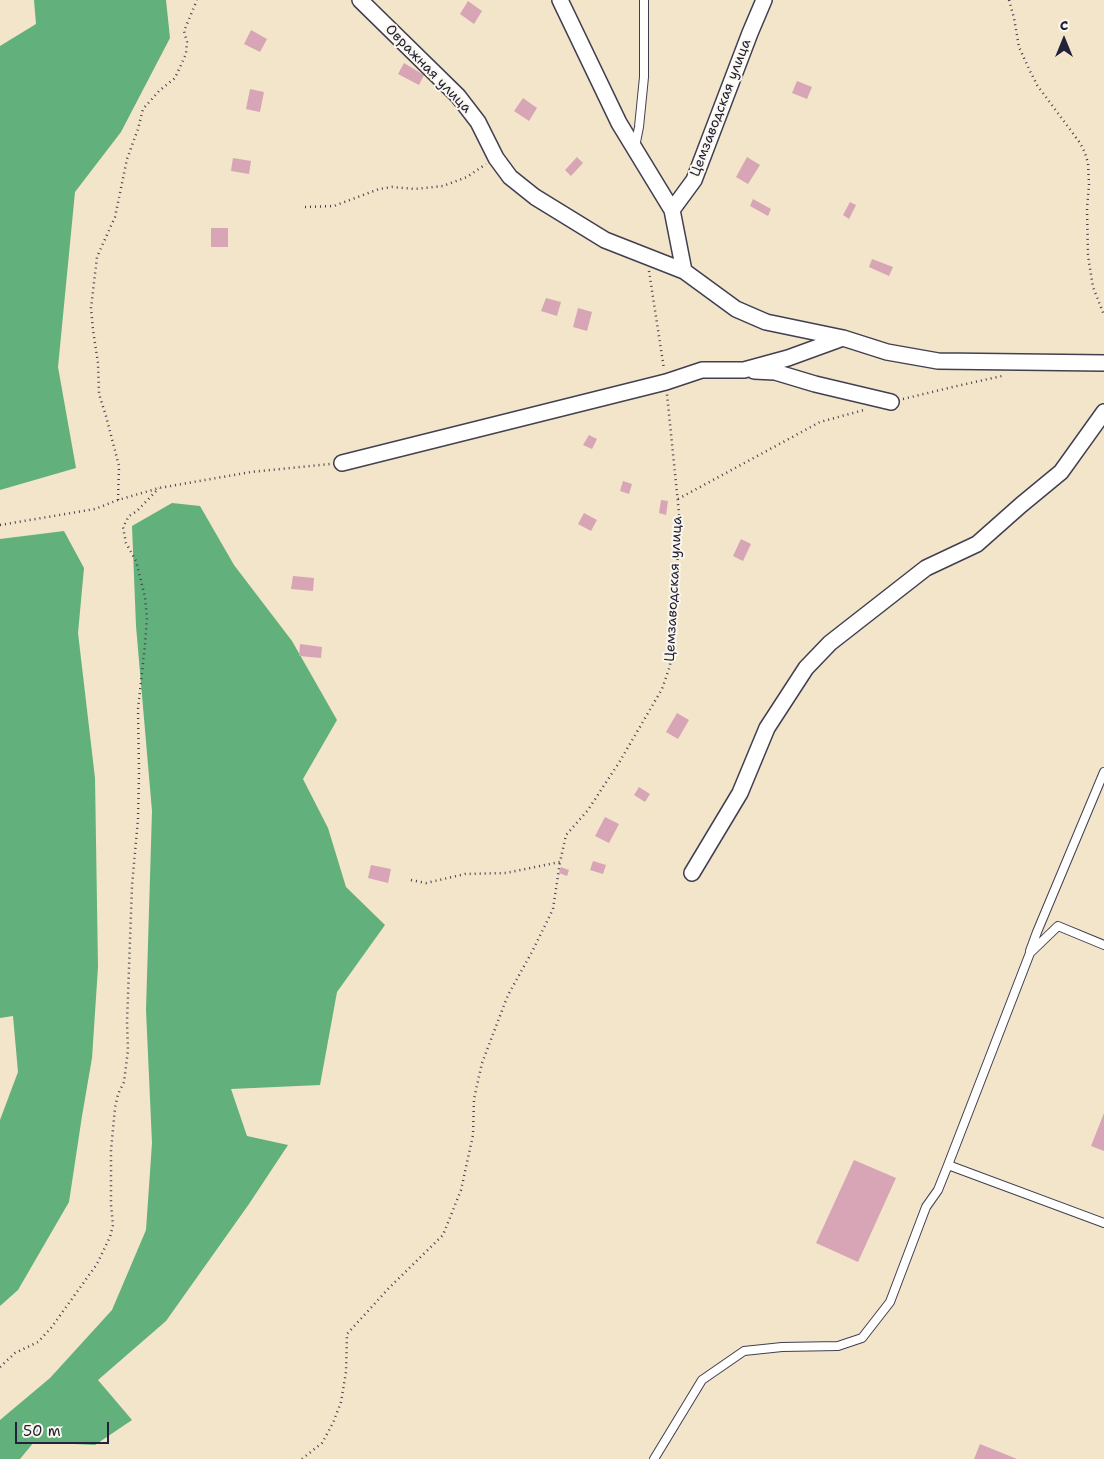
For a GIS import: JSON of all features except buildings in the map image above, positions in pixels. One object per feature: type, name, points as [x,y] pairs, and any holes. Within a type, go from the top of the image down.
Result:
[{"type":"street","name":"Овражная улица","points":[[360,0],[458,96],[478,122],[496,158],[510,177],[535,197],[605,240],[684,271],[736,309],[766,322],[843,338],[887,352],[938,361],[1104,363]]},
{"type":"street","points":[[560,0],[618,123],[672,210],[684,271]]},
{"type":"street","name":"Цемзаводская улица","points":[[672,210],[694,180],[764,0]]},
{"type":"street","points":[[744,370],[788,358],[843,338]]},
{"type":"street","points":[[342,463],[666,382],[702,370],[775,372],[814,384],[891,402]]},
{"type":"street","points":[[692,873],[740,793],[768,728],[806,668],[830,643],[926,568],[978,544],[1061,472],[1104,412]]},
{"type":"lane","points":[[635,150],[644,77],[644,0]]},
{"type":"lane","points":[[654,1459],[702,1380],[744,1351],[782,1347],[838,1346],[862,1338],[890,1302],[926,1208],[938,1190],[1037,932],[1104,772]]},
{"type":"lane","points":[[1030,953],[1058,926],[1104,945]]},
{"type":"lane","points":[[948,1165],[1104,1223]]},
{"type":"path","points":[[118,500],[120,466],[99,394],[98,363],[92,330],[91,308],[97,257],[115,218],[127,159],[143,109],[159,91],[175,78],[186,54],[187,42],[184,31],[197,0]]},
{"type":"path","points":[[1009,0],[1019,47],[1028,69],[1037,85],[1080,143],[1085,153],[1088,163],[1089,185],[1087,208],[1088,256],[1093,288],[1104,315]]},
{"type":"path","points":[[305,207],[334,206],[379,189],[392,187],[415,189],[443,186],[467,177],[496,158]]},
{"type":"path","name":"Цемзаводская улица","points":[[302,1459],[322,1443],[333,1423],[341,1402],[345,1382],[347,1334],[389,1288],[443,1235],[463,1182],[473,1135],[474,1099],[482,1063],[508,995],[534,950],[554,909],[560,862],[566,834],[588,810],[620,761],[662,689],[670,666],[680,523],[666,382],[647,257]]},
{"type":"path","points":[[891,402],[1010,374]]},
{"type":"path","points":[[677,499],[820,422],[864,410]]},
{"type":"path","points":[[0,525],[95,509],[159,488],[251,472],[342,463]]},
{"type":"path","points":[[0,1367],[15,1353],[38,1342],[51,1328],[97,1264],[110,1237],[113,1225],[111,1150],[115,1108],[118,1094],[124,1082],[128,1050],[127,1023],[132,886],[138,819],[138,710],[147,618],[145,597],[136,561],[126,543],[123,526],[129,516],[159,488]]},
{"type":"path","points":[[411,880],[426,883],[465,874],[506,873],[560,862]]},
{"type":"green space","points":[[34,0],[166,0],[170,38],[121,132],[75,192],[58,367],[76,468],[0,490],[0,46],[36,24]]},
{"type":"green space","points":[[172,503],[200,506],[234,565],[292,641],[337,720],[303,779],[328,828],[346,887],[385,925],[337,992],[320,1085],[231,1089],[247,1136],[288,1145],[249,1204],[166,1321],[98,1380],[132,1420],[95,1445],[34,1442],[20,1459],[0,1459],[0,1420],[50,1378],[112,1310],[146,1230],[152,1143],[146,1010],[152,811],[136,626],[132,526]]},
{"type":"green space","points":[[64,531],[84,568],[78,633],[95,778],[98,967],[92,1058],[69,1202],[18,1290],[0,1306],[0,1120],[18,1072],[13,1016],[0,1018],[0,539]]}]
